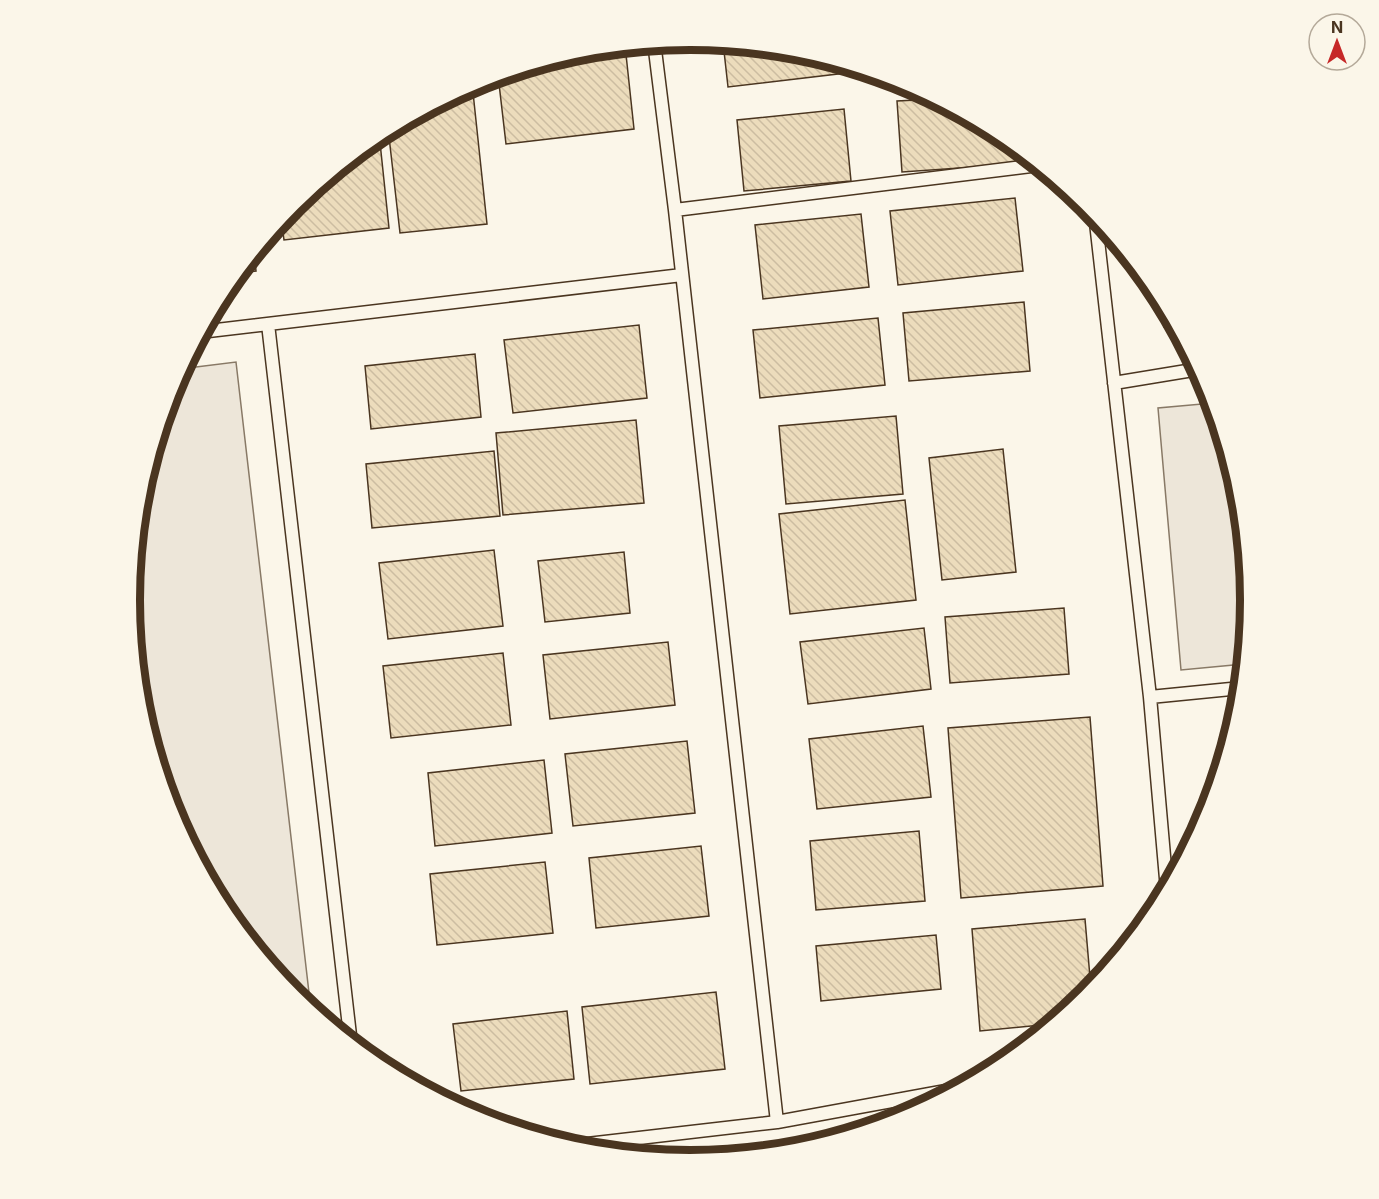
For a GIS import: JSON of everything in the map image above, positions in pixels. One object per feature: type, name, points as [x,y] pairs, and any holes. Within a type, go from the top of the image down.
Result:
[{"type":"lane","points":[[655,51],[777,1122]]},
{"type":"lane","points":[[675,210],[1028,166]]},
{"type":"lane","points":[[1097,231],[1150,697],[1166,875]]},
{"type":"lane","points":[[209,331],[682,275]]},
{"type":"lane","points":[[268,324],[350,1032]]},
{"type":"lane","points":[[1114,383],[1190,371]]},
{"type":"lane","points":[[1150,697],[1232,689]]},
{"type":"lane","points":[[602,1142],[777,1122],[932,1094]]},
{"type":"shaded area","points":[[236,362],[309,996],[276,962],[253,934],[213,874],[181,810],[158,742],[150,707],[141,635],[141,564],[144,528],[158,457],[191,368]]},
{"type":"shaded area","points":[[1203,404],[1221,457],[1235,528],[1238,564],[1240,600],[1236,665],[1181,670],[1158,408]]},
{"type":"building","points":[[724,51],[797,60],[846,73],[846,73],[728,87]]},
{"type":"building","points":[[626,53],[634,129],[506,144],[499,84],[547,68]]},
{"type":"building","points":[[473,94],[487,224],[400,233],[389,139],[446,106]]},
{"type":"building","points":[[919,100],[933,106],[995,142],[1019,159],[1019,164],[902,172],[897,101]]},
{"type":"building","points":[[844,109],[851,181],[744,191],[737,120]]},
{"type":"building","points":[[380,145],[389,228],[284,240],[283,230],[301,211],[327,186]]},
{"type":"building","points":[[1015,198],[1023,271],[898,285],[890,211]]},
{"type":"building","points":[[861,214],[869,287],[763,299],[755,225]]},
{"type":"building","points":[[255,262],[256,271],[248,272]]},
{"type":"building","points":[[1024,302],[1030,371],[909,381],[903,313]]},
{"type":"building","points":[[878,318],[885,385],[760,398],[753,330]]},
{"type":"building","points":[[639,325],[647,398],[513,413],[504,340]]},
{"type":"building","points":[[475,354],[481,417],[371,429],[365,366]]},
{"type":"building","points":[[896,416],[903,494],[786,504],[779,426]]},
{"type":"building","points":[[636,420],[644,503],[503,515],[496,433]]},
{"type":"building","points":[[1003,449],[1016,572],[942,580],[929,458]]},
{"type":"building","points":[[494,451],[500,516],[372,528],[366,464]]},
{"type":"building","points":[[905,500],[916,600],[790,614],[779,514]]},
{"type":"building","points":[[494,550],[503,626],[388,639],[379,563]]},
{"type":"building","points":[[624,552],[630,613],[545,622],[538,561]]},
{"type":"building","points":[[1064,608],[1069,674],[950,683],[945,617]]},
{"type":"building","points":[[924,628],[931,689],[808,704],[800,642]]},
{"type":"building","points":[[668,642],[675,705],[550,719],[543,655]]},
{"type":"building","points":[[503,653],[511,725],[391,738],[383,666]]},
{"type":"building","points":[[1090,717],[1103,886],[961,898],[948,728]]},
{"type":"building","points":[[923,726],[931,797],[817,809],[809,739]]},
{"type":"building","points":[[687,741],[695,813],[573,826],[565,754]]},
{"type":"building","points":[[544,760],[552,833],[435,846],[428,773]]},
{"type":"building","points":[[919,831],[925,901],[816,910],[810,841]]},
{"type":"building","points":[[701,846],[709,916],[596,928],[589,858]]},
{"type":"building","points":[[545,862],[553,933],[437,945],[430,874]]},
{"type":"building","points":[[1085,919],[1090,976],[1037,1025],[980,1031],[972,929]]},
{"type":"building","points":[[936,935],[941,989],[821,1001],[816,946]]},
{"type":"building","points":[[716,992],[725,1069],[590,1084],[582,1007]]},
{"type":"building","points":[[567,1011],[574,1079],[461,1091],[453,1024]]}]
